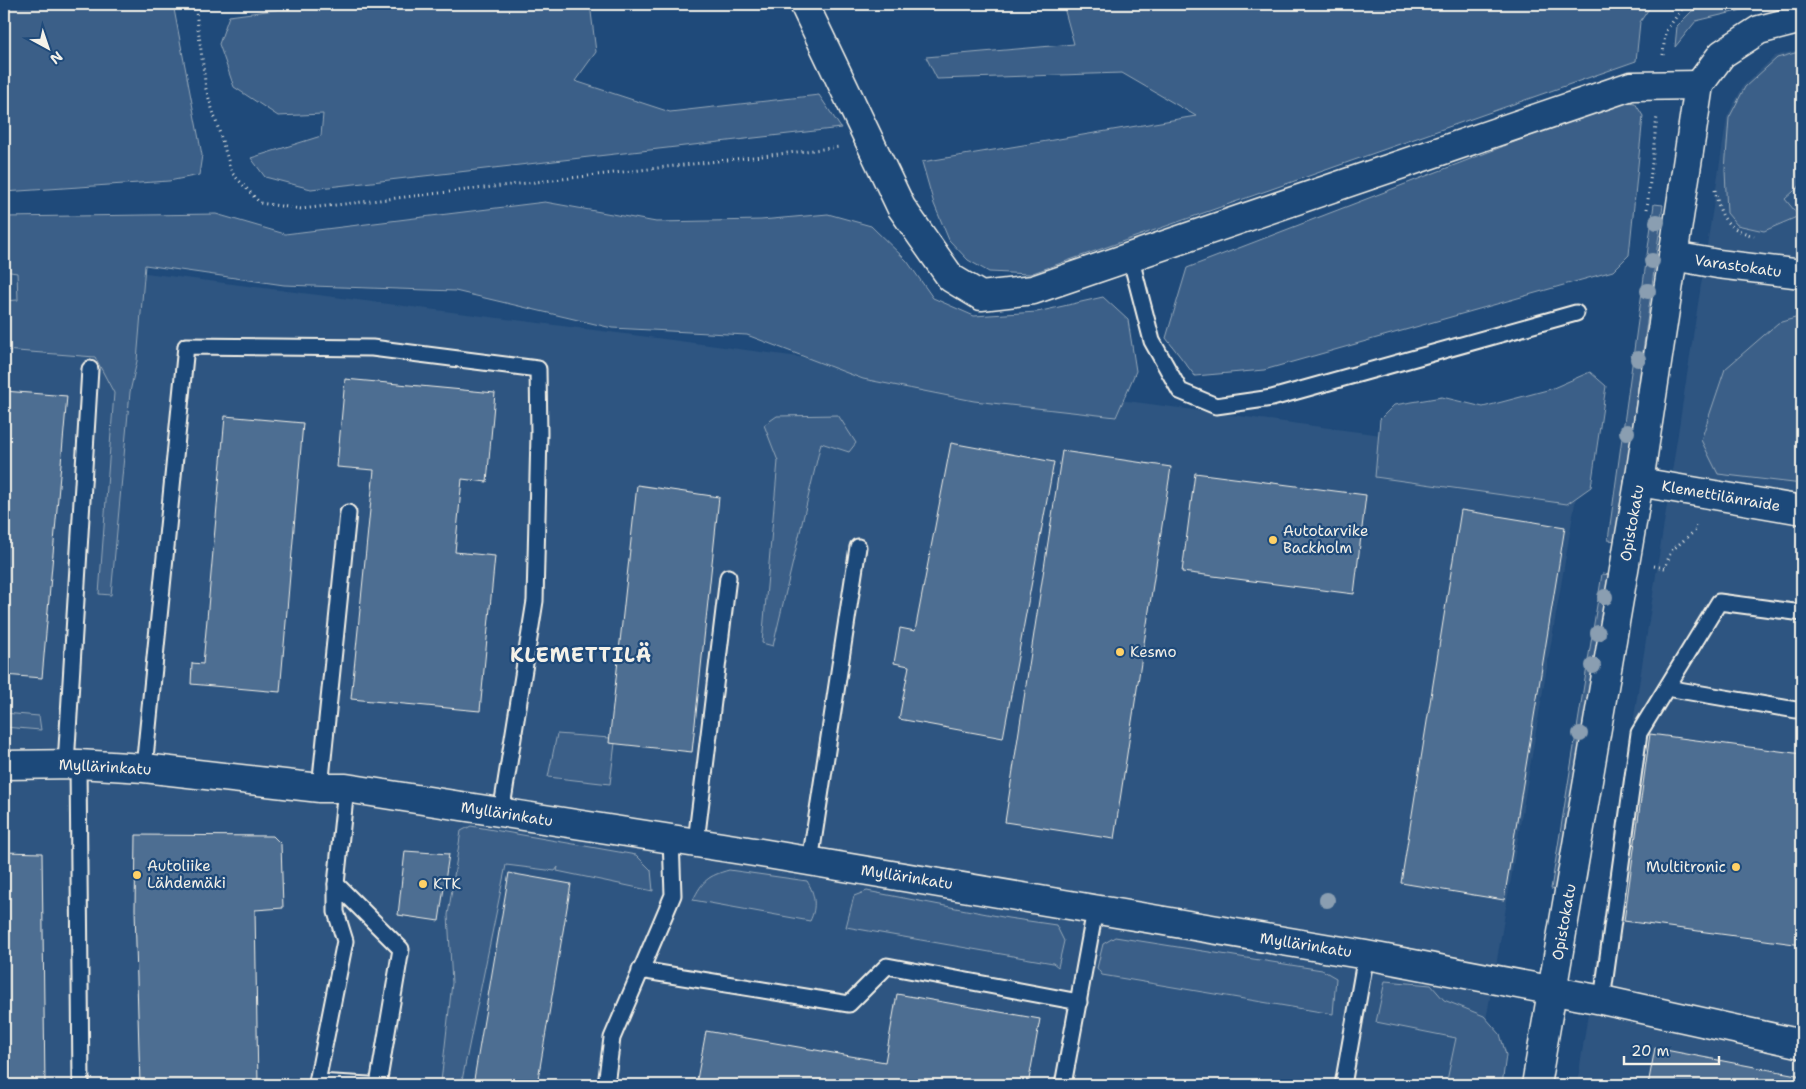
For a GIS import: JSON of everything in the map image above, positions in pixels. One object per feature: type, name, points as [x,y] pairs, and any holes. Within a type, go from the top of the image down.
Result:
[{"type":"street","points":[[804,4],[901,207],[951,278],[981,296],[1033,290],[1631,86],[1699,85]]},
{"type":"street","name":"Opistokatu","points":[[1536,1085],[1639,482],[1699,85],[1722,54],[1759,30],[1802,19]]},
{"type":"street","name":"Varastokatu","points":[[1673,256],[1718,264],[1802,274]]},
{"type":"street","name":"Klemettilänraide","points":[[1639,482],[1802,510]]},
{"type":"street","name":"Myllärinkatu","points":[[4,765],[72,764],[144,768],[333,788],[684,841],[1366,955],[1602,1000],[1802,1044]]},
{"type":"lane","points":[[1130,256],[1152,341],[1180,391],[1216,406],[1272,398],[1576,313]]},
{"type":"lane","points":[[144,768],[186,346],[372,348],[538,369],[539,434],[535,601],[501,813]]},
{"type":"lane","points":[[81,1085],[72,764],[90,369]]},
{"type":"lane","points":[[348,513],[333,788],[336,912],[345,942],[316,1082],[369,1085]]},
{"type":"lane","points":[[810,862],[858,547]]},
{"type":"lane","points":[[606,1085],[612,1038],[672,895],[684,841],[728,577]]},
{"type":"lane","points":[[1602,1000],[1639,733],[1719,602],[1802,613]]},
{"type":"lane","points":[[1667,688],[1802,711]]},
{"type":"lane","points":[[336,884],[401,949],[378,1085]]},
{"type":"lane","points":[[1064,1085],[1095,910]]},
{"type":"lane","points":[[1343,1085],[1366,955]]},
{"type":"lane","points":[[640,970],[849,1004],[887,966],[1078,1002]]},
{"type":"path","points":[[195,4],[206,90],[232,173],[260,204],[302,209],[871,144]]},
{"type":"path","points":[[1716,186],[1715,191],[1723,218],[1736,231],[1760,238]]},
{"type":"path","points":[[1626,561],[1665,568],[1671,551],[1696,530],[1698,492]]},
{"type":"shaded area","points":[[4,4],[173,4],[202,155],[199,175],[169,181],[4,192]]},
{"type":"shaded area","points":[[320,4],[366,4],[413,9],[442,4],[590,4],[596,52],[575,81],[670,112],[819,95],[841,128],[311,189],[265,177],[251,158],[321,136],[323,114],[278,116],[234,87],[219,44],[229,16]]},
{"type":"shaded area","points":[[1063,4],[1652,4],[1640,22],[1636,61],[1030,274],[989,272],[968,260],[949,240],[934,204],[922,162],[1196,116],[1122,73],[937,79],[926,57],[1074,44]]},
{"type":"shaded area","points":[[1718,4],[1767,4],[1696,21],[1675,47],[1677,26],[1692,11]]},
{"type":"shaded area","points":[[1802,49],[1802,1085],[1577,1085],[1727,117],[1743,86],[1775,56]]},
{"type":"shaded area","points":[[1802,51],[1802,184],[1785,199],[1799,216],[1764,231],[1737,225],[1727,213],[1725,170],[1729,118],[1745,87],[1777,58]]},
{"type":"shaded area","points":[[1621,101],[1635,103],[1643,116],[1629,255],[1613,271],[1264,370],[1195,376],[1166,338],[1187,268]]},
{"type":"shaded area","points":[[545,202],[656,222],[761,220],[828,214],[871,226],[907,261],[933,298],[974,316],[1037,312],[1103,297],[1128,320],[1136,371],[1116,417],[974,401],[863,379],[747,335],[612,328],[455,291],[284,285],[145,265],[137,361],[130,392],[111,595],[99,594],[114,393],[95,357],[4,350],[4,301],[18,300],[17,273],[4,271],[4,217],[216,214],[285,234]]},
{"type":"shaded area","points":[[1654,204],[1663,205],[1617,541],[1608,540]]},
{"type":"shaded area","points":[[4,255],[672,340],[1582,462],[1474,1085],[4,1085]]},
{"type":"shaded area","points":[[1802,316],[1802,484],[1718,474],[1701,440],[1725,369],[1778,323]]},
{"type":"shaded area","points":[[1590,372],[1606,386],[1591,487],[1567,504],[1375,477],[1380,419],[1394,405],[1442,397],[1483,407],[1551,389]]},
{"type":"shaded area","points":[[838,415],[856,443],[849,452],[821,443],[773,646],[762,643],[778,461],[764,425],[777,416]]},
{"type":"shaded area","points":[[1602,574],[1611,575],[1560,891],[1551,889]]},
{"type":"shaded area","points":[[4,713],[39,716],[41,730],[4,727]]},
{"type":"shaded area","points":[[557,734],[610,738],[615,743],[610,784],[548,777]]},
{"type":"shaded area","points":[[471,826],[636,855],[651,870],[653,891],[557,871],[558,867],[555,871],[506,865],[461,1085],[444,1085],[441,1082],[452,983],[448,915],[461,831]]},
{"type":"shaded area","points":[[729,870],[807,881],[814,901],[814,911],[810,921],[693,900],[703,883],[716,874]]},
{"type":"shaded area","points":[[867,891],[1008,918],[1056,925],[1064,941],[1058,967],[1053,963],[846,927],[854,896]]},
{"type":"shaded area","points":[[1115,937],[1322,970],[1336,978],[1333,1014],[1102,975],[1097,968],[1103,944]]},
{"type":"shaded area","points":[[1385,981],[1431,985],[1444,1000],[1484,1016],[1500,1034],[1506,1055],[1502,1085],[1446,1085],[1456,1038],[1376,1022]]},
{"type":"building","points":[[345,379],[495,393],[487,482],[462,479],[455,552],[495,556],[480,711],[351,699],[374,470],[337,467]]},
{"type":"building","points":[[4,391],[67,396],[42,678],[4,675]]},
{"type":"building","points":[[225,416],[303,423],[280,692],[191,684],[192,663],[203,664]]},
{"type":"building","points":[[951,443],[1054,462],[1003,738],[899,719],[909,666],[894,663],[900,628],[915,631]]},
{"type":"building","points":[[1062,451],[1171,467],[1114,839],[1005,822]]},
{"type":"building","points":[[1195,473],[1366,495],[1354,594],[1182,572]]},
{"type":"building","points":[[637,485],[719,497],[692,752],[609,743]]},
{"type":"building","points":[[1461,510],[1565,527],[1504,900],[1401,883]]},
{"type":"building","points":[[1650,734],[1802,754],[1802,945],[1624,921]]},
{"type":"building","points":[[136,835],[273,836],[281,844],[283,908],[255,910],[258,1085],[140,1085],[135,909]]},
{"type":"building","name":"KTK","points":[[405,851],[449,854],[439,921],[398,915]]},
{"type":"building","points":[[4,852],[42,853],[45,1085],[4,1085]]},
{"type":"building","points":[[509,873],[571,884],[537,1085],[473,1085]]},
{"type":"building","points":[[897,994],[1040,1019],[1028,1085],[696,1085],[706,1031],[885,1062]]},
{"type":"building","points":[[1655,1048],[1802,1076],[1802,1085],[1648,1085]]},
{"type":"place","name":"Autotarvike Backholm","points":[[1273,540]]},
{"type":"place","name":"Kesmo","points":[[1120,652]]},
{"type":"place","name":"Multitronic","points":[[1736,867]]},
{"type":"place","name":"Autoliike Lähdemäki","points":[[137,875]]},
{"type":"place","name":"KTK","points":[[423,884]]},
{"type":"district","name":"KLEMETTILÄ","points":[[581,655]]}]
